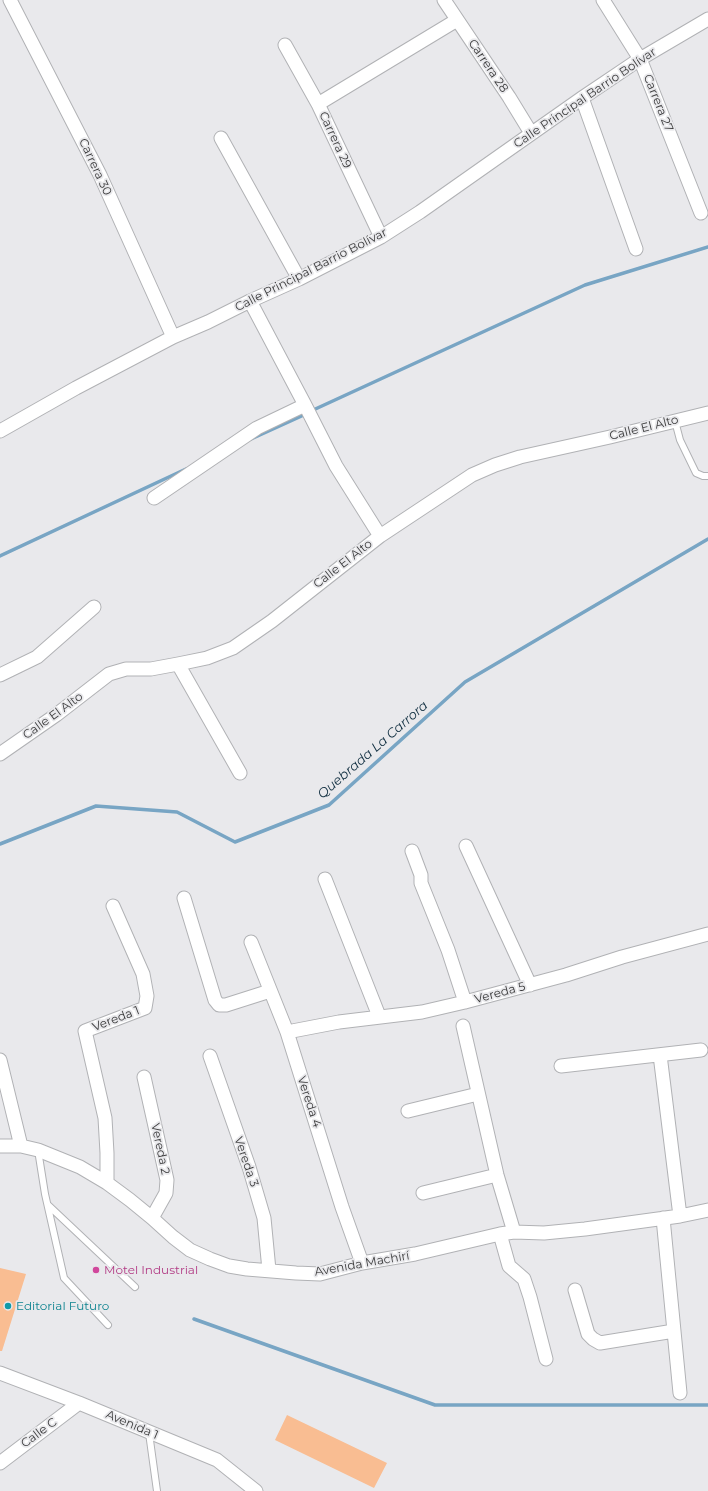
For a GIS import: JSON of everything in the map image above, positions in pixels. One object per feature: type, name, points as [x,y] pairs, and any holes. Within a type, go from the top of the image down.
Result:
[{"type":"street","name":"Carrera 30","points":[[10,0],[100,175],[173,338]]},
{"type":"street","name":"Carrera 28","points":[[444,0],[509,97],[531,133]]},
{"type":"street","name":"Carrera 27","points":[[603,0],[640,59],[701,213]]},
{"type":"street","name":"Calle Principal Barrio Bolívar","points":[[0,431],[76,388],[173,338],[299,279],[381,237],[420,212],[531,133],[640,59],[708,19]]},
{"type":"street","points":[[318,104],[457,20]]},
{"type":"street","name":"Carrera 29","points":[[285,45],[318,104],[381,237]]},
{"type":"street","points":[[582,98],[636,249]]},
{"type":"street","points":[[221,138],[299,279]]},
{"type":"street","points":[[250,301],[336,466],[380,536]]},
{"type":"street","points":[[154,498],[257,428],[305,405]]},
{"type":"street","name":"Calle El Alto","points":[[0,754],[56,715],[109,674],[126,669],[150,669],[207,658],[233,648],[272,621],[380,536],[472,475],[495,465],[520,457],[708,413]]},
{"type":"street","points":[[0,675],[37,656],[94,607]]},
{"type":"street","points":[[178,664],[240,774]]},
{"type":"street","points":[[466,846],[530,985]]},
{"type":"street","points":[[412,851],[420,874],[420,883],[448,950],[465,1002]]},
{"type":"street","points":[[325,879],[379,1016]]},
{"type":"street","points":[[184,898],[215,1000],[219,1005],[226,1005],[270,991]]},
{"type":"street","name":"Vereda 1","points":[[107,1183],[105,1118],[85,1031],[145,1008],[147,996],[142,974],[113,906]]},
{"type":"street","name":"Vereda 5","points":[[287,1032],[379,1016],[422,1012],[465,1002],[566,975],[622,957],[708,934]]},
{"type":"street","name":"Vereda 4","points":[[251,942],[287,1032],[342,1207],[362,1262]]},
{"type":"street","points":[[463,1026],[497,1175],[514,1232]]},
{"type":"street","points":[[561,1066],[700,1050]]},
{"type":"street","points":[[660,1055],[680,1216]]},
{"type":"street","name":"Vereda 3","points":[[210,1056],[249,1167],[264,1218],[269,1270]]},
{"type":"street","points":[[0,1060],[21,1146]]},
{"type":"street","name":"Vereda 2","points":[[144,1077],[167,1180],[166,1192],[152,1218]]},
{"type":"street","points":[[408,1111],[478,1094]]},
{"type":"street","name":"Avenida Machirí","points":[[0,1146],[21,1146],[38,1150],[80,1167],[107,1183],[190,1250],[229,1266],[247,1269],[320,1274],[362,1262],[415,1254],[500,1234],[514,1232],[544,1233],[680,1216],[708,1210]]},
{"type":"street","points":[[423,1193],[497,1175]]},
{"type":"street","points":[[663,1218],[680,1393]]},
{"type":"street","points":[[500,1234],[509,1266],[524,1280],[546,1359]]},
{"type":"street","points":[[575,1290],[588,1334],[600,1343],[674,1331]]},
{"type":"street","name":"Avenida 1","points":[[0,1373],[79,1403],[217,1460],[256,1491]]},
{"type":"street","name":"Calle C","points":[[0,1463],[79,1403]]},
{"type":"lane","points":[[675,421],[680,440],[696,473],[703,476],[708,476]]},
{"type":"lane","points":[[38,1150],[64,1278],[108,1325]]},
{"type":"lane","points":[[48,1205],[135,1287]]},
{"type":"lane","points":[[149,1433],[157,1491]]},
{"type":"building","name":"Editorial Futuro","points":[[0,1268],[26,1274],[2,1351],[0,1351]]},
{"type":"building","points":[[287,1415],[387,1463],[374,1488],[275,1440]]},
{"type":"waterway","points":[[311,411],[585,285],[708,247]]},
{"type":"waterway","points":[[251,439],[306,414]]},
{"type":"waterway","points":[[0,556],[186,469]]},
{"type":"waterway","name":"Quebrada La Carrora","points":[[0,844],[96,806],[177,812],[235,842],[329,805],[465,682],[708,539]]},
{"type":"waterway","points":[[194,1319],[435,1405],[708,1405]]},
{"type":"place","name":"Motel Industrial","points":[[96,1270]]},
{"type":"place","name":"Editorial Futuro","points":[[8,1306]]}]
